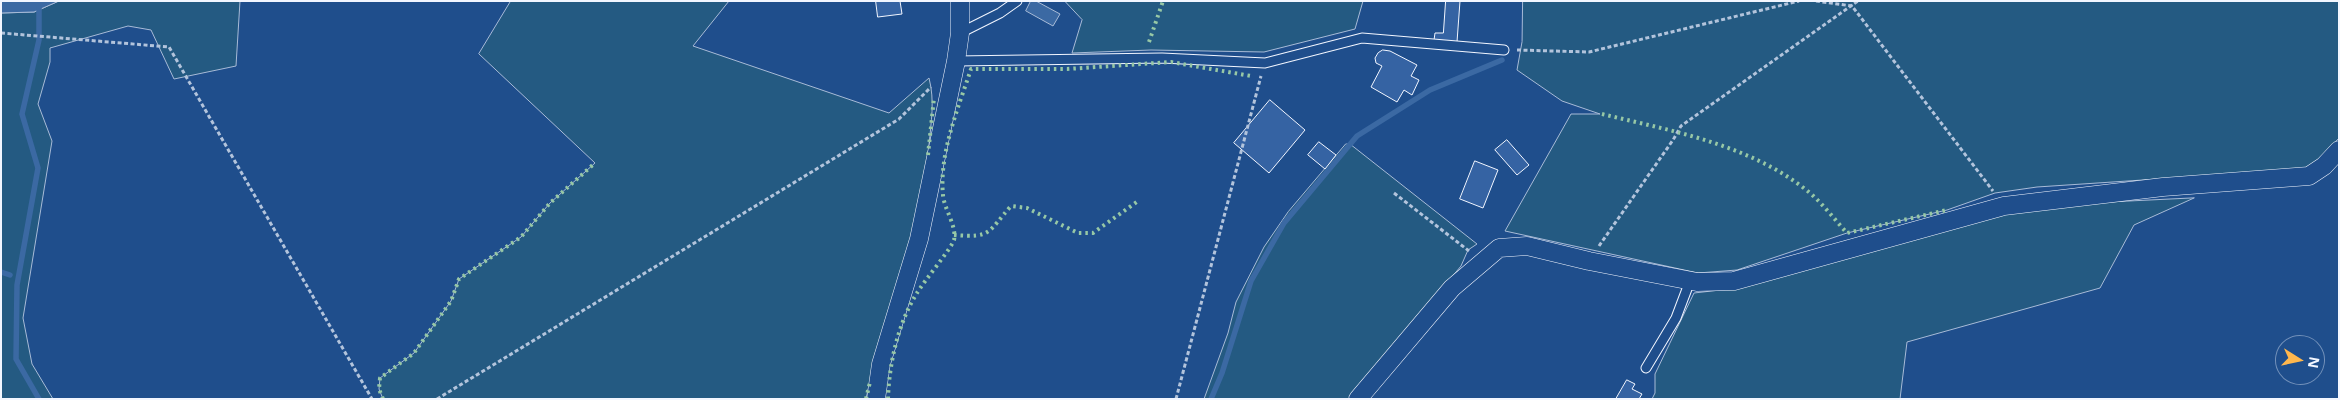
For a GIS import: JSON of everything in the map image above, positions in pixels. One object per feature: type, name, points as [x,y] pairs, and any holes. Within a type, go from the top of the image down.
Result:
[{"type":"street","points":[[876,399],[883,355],[919,239],[956,61],[960,32],[960,1]]},
{"type":"street","points":[[1358,399],[1452,288],[1481,261],[1499,248],[1526,246],[1589,261],[1690,281],[1734,281],[2004,206],[2163,187],[2309,176],[2324,166],[2339,150]]},
{"type":"lane","points":[[960,32],[1000,14],[1017,1]]},
{"type":"lane","points":[[956,61],[1162,58],[1265,63],[1362,38],[1504,50]]},
{"type":"lane","points":[[1646,368],[1676,318],[1690,281]]},
{"type":"path","points":[[1504,50],[1589,52],[1799,1]]},
{"type":"path","points":[[1816,1],[1852,6],[2004,206]]},
{"type":"path","points":[[1589,261],[1681,126],[1858,1]]},
{"type":"path","points":[[1,33],[169,47],[372,399]]},
{"type":"path","points":[[437,399],[899,119],[956,61]]},
{"type":"path","points":[[1176,399],[1265,63]]},
{"type":"path","points":[[1394,193],[1481,261]]},
{"type":"shaded area","points":[[1,1],[59,1],[34,12],[1,13]]},
{"type":"shaded area","points":[[59,1],[240,1],[236,66],[174,79],[151,30],[128,26],[50,48],[50,62],[38,104],[52,141],[23,318],[32,364],[53,399],[1,399],[1,13],[34,12]]},
{"type":"shaded area","points":[[511,1],[729,1],[693,46],[889,113],[929,78],[932,111],[929,145],[918,210],[882,335],[866,399],[383,399],[379,389],[380,378],[414,353],[451,301],[459,279],[521,237],[550,203],[595,163],[479,54]]},
{"type":"shaded area","points":[[1031,1],[1036,1],[1060,14],[1053,26],[1026,11]]},
{"type":"shaded area","points":[[1065,1],[1363,1],[1355,29],[1264,52],[1151,50],[1072,53],[1082,20]]},
{"type":"shaded area","points":[[1523,1],[2339,1],[2339,138],[2309,169],[2037,187],[1995,193],[1947,210],[1847,233],[1737,270],[1698,273],[1505,231],[1571,114],[1600,114],[1562,101],[1517,70],[1522,42]]},
{"type":"shaded area","points":[[1346,144],[1350,144],[1477,244],[1468,250],[1461,266],[1351,399],[1204,399],[1228,333],[1236,302],[1264,247],[1288,212]]},
{"type":"shaded area","points":[[2194,198],[2134,225],[2100,288],[1907,342],[1900,399],[1652,399],[1655,393],[1655,374],[1694,293],[1738,288],[1995,214],[2088,203]]},
{"type":"building","points":[[876,1],[900,1],[902,14],[878,17]]},
{"type":"building","points":[[1446,1],[1460,1],[1457,42],[1434,40],[1435,33],[1443,33]]},
{"type":"building","points":[[1383,50],[1390,51],[1417,65],[1411,76],[1419,80],[1412,95],[1404,90],[1397,102],[1371,87],[1382,66],[1376,63],[1375,58]]},
{"type":"building","points":[[1270,100],[1305,130],[1269,173],[1234,143]]},
{"type":"building","points":[[1507,140],[1529,165],[1517,175],[1495,150]]},
{"type":"building","points":[[1319,142],[1336,155],[1325,169],[1308,155]]},
{"type":"building","points":[[1475,161],[1498,170],[1483,208],[1460,199]]},
{"type":"building","points":[[1627,380],[1635,384],[1632,389],[1642,394],[1639,399],[1616,399]]},
{"type":"waterway","points":[[39,8],[39,40],[22,114],[38,168],[17,285],[16,359],[39,399]]},
{"type":"waterway","points":[[1211,399],[1222,373],[1251,281],[1284,223],[1357,136],[1430,90],[1502,60]]},
{"type":"waterway","points":[[1,272],[10,275]]},
{"type":"hedge","points":[[1149,42],[1163,1]]},
{"type":"hedge","points":[[888,399],[890,372],[896,344],[905,317],[917,293],[954,240],[954,229],[943,195],[944,163],[955,115],[971,69],[1067,69],[1171,62],[1251,76]]},
{"type":"hedge","points":[[928,155],[934,98]]},
{"type":"hedge","points":[[1602,114],[1682,133],[1734,150],[1759,161],[1805,189],[1847,233],[1947,210]]},
{"type":"hedge","points":[[383,399],[379,389],[380,378],[414,353],[451,301],[459,279],[521,237],[550,203],[595,163]]},
{"type":"hedge","points":[[954,235],[976,236],[988,232],[1011,206],[1027,208],[1078,233],[1093,233],[1138,201]]},
{"type":"hedge","points":[[866,399],[870,382]]}]
